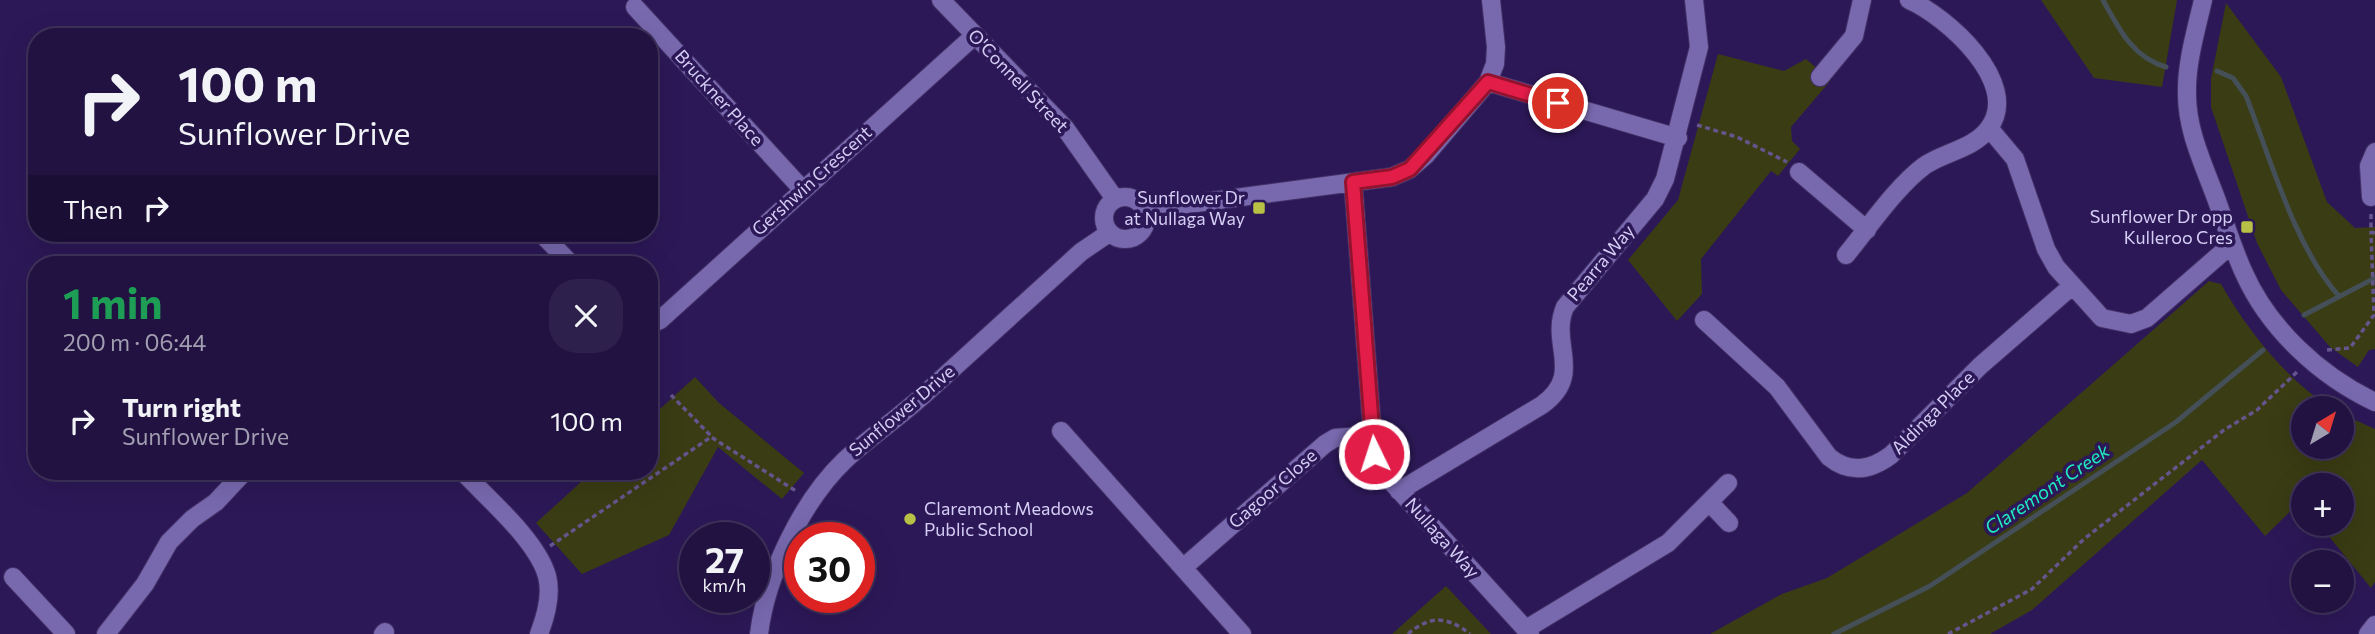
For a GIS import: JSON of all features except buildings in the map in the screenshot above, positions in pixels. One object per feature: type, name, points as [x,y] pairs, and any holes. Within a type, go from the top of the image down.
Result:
[{"type":"street","name":"O'Connell Street","points":[[941,0],[1065,128],[1115,199]]},
{"type":"street","points":[[1144,210],[1392,177],[1410,169],[1488,82],[1496,64],[1491,0]]},
{"type":"street","name":"Pearra Way","points":[[1399,491],[1542,405],[1560,389],[1565,368],[1560,317],[1564,307],[1662,190],[1678,138],[1699,47],[1694,0]]},
{"type":"street","points":[[1820,77],[1854,36],[1862,0]]},
{"type":"street","points":[[1846,255],[1921,169],[1968,145],[1989,128],[1995,115],[1992,82],[1979,55],[1909,0]]},
{"type":"street","points":[[2203,0],[2188,77],[2188,111],[2198,150],[2232,244],[2258,299],[2311,362],[2347,388],[2375,402]]},
{"type":"street","name":"Bruckner Place","points":[[635,7],[654,28]]},
{"type":"street","name":"Bruckner Place","points":[[658,32],[803,190]]},
{"type":"street","name":"Gershwin Crescent","points":[[658,321],[974,36]]},
{"type":"street","points":[[1488,82],[1678,138]]},
{"type":"street","points":[[1989,128],[2011,152],[2049,255],[2072,286],[2102,318],[2131,324],[2154,312],[2232,244]]},
{"type":"street","points":[[2371,197],[2369,166],[2375,152]]},
{"type":"street","points":[[1799,172],[1867,230]]},
{"type":"street","name":"Nullaga Way","points":[[1353,182],[1372,435],[1377,466],[1528,632]]},
{"type":"street","points":[[1115,199],[1135,199],[1144,210],[1143,229],[1134,238],[1121,239],[1109,233],[1104,215],[1115,199]]},
{"type":"street","name":"Sunflower Drive","points":[[759,634],[764,599],[773,575],[812,500],[836,469],[893,422],[1082,252],[1109,233]]},
{"type":"street","points":[[549,242],[563,256]]},
{"type":"street","name":"Aldinga Place","points":[[1704,320],[1777,387],[1829,457],[1841,465],[1861,469],[1875,466],[1891,455],[1980,366],[2072,286]]},
{"type":"street","points":[[1061,430],[1242,634]]},
{"type":"street","name":"Gagoor Close","points":[[1184,567],[1325,444],[1335,438],[1372,435]]},
{"type":"street","points":[[106,634],[145,584],[169,542],[192,519],[216,502],[237,480]]},
{"type":"street","points":[[470,480],[536,554],[548,578],[549,590],[539,634]]},
{"type":"street","points":[[1528,632],[1668,543],[1728,483]]},
{"type":"street","points":[[1710,503],[1729,523]]},
{"type":"street","points":[[13,577],[66,634]]},
{"type":"street","points":[[2368,634],[2375,625]]},
{"type":"path","points":[[1682,120],[1737,137],[1781,158],[1799,172]]},
{"type":"path","points":[[1948,634],[2032,589],[2084,539],[2224,430],[2256,410],[2311,362],[2327,350],[2350,348],[2374,315],[2371,197]]},
{"type":"path","points":[[671,395],[712,437],[796,491]]},
{"type":"path","points":[[658,473],[712,437]]},
{"type":"path","points":[[536,554],[647,480]]},
{"type":"path","points":[[1408,634],[1432,619],[1443,618],[1458,624],[1470,634]]},
{"type":"green space","points":[[2041,0],[2177,0],[2162,87],[2094,78]]},
{"type":"green space","points":[[2226,3],[2281,77],[2327,202],[2355,228],[2375,227],[2375,349],[2369,350],[2358,367],[2330,347],[2281,290],[2257,243],[2211,107],[2211,79]]},
{"type":"green space","points":[[1718,54],[1784,71],[1806,59],[1831,80],[1791,127],[1792,141],[1800,149],[1778,176],[1771,171],[1701,259],[1702,294],[1677,321],[1628,260],[1678,200]]},
{"type":"green space","points":[[2209,281],[2221,284],[2243,319],[2269,352],[2314,396],[2291,396],[2291,459],[2354,459],[2354,419],[2375,429],[2375,582],[2371,588],[2354,567],[2354,550],[2340,550],[2329,536],[2354,536],[2354,473],[2291,473],[2291,511],[2265,536],[2202,460],[2032,610],[1990,634],[1710,634],[1782,594],[1827,578],[1967,493]]},
{"type":"green space","points":[[695,377],[719,403],[804,473],[782,499],[718,447],[669,535],[582,574],[536,523],[583,480],[658,480],[658,411]]},
{"type":"green space","points":[[1446,586],[1491,634],[1392,634]]},
{"type":"waterway","points":[[2103,0],[2128,41],[2144,57],[2166,67]]},
{"type":"waterway","points":[[2217,71],[2233,78],[2246,96],[2297,228],[2323,276],[2339,296]]},
{"type":"waterway","name":"Claremont Creek","points":[[2304,315],[2375,278]]},
{"type":"waterway","name":"Claremont Creek","points":[[1834,634],[1930,586],[2176,422],[2263,350]]},
{"type":"place","name":"Sunflower Dr at Nullaga Way","points":[[1259,208]]},
{"type":"place","name":"Sunflower Dr opp Kulleroo Cres","points":[[2247,227]]},
{"type":"place","name":"Claremont Meadows Public School","points":[[910,519]]},
{"type":"route","points":[[1374,454],[1353,182],[1392,177],[1410,169],[1426,155],[1488,82],[1558,103]]}]
